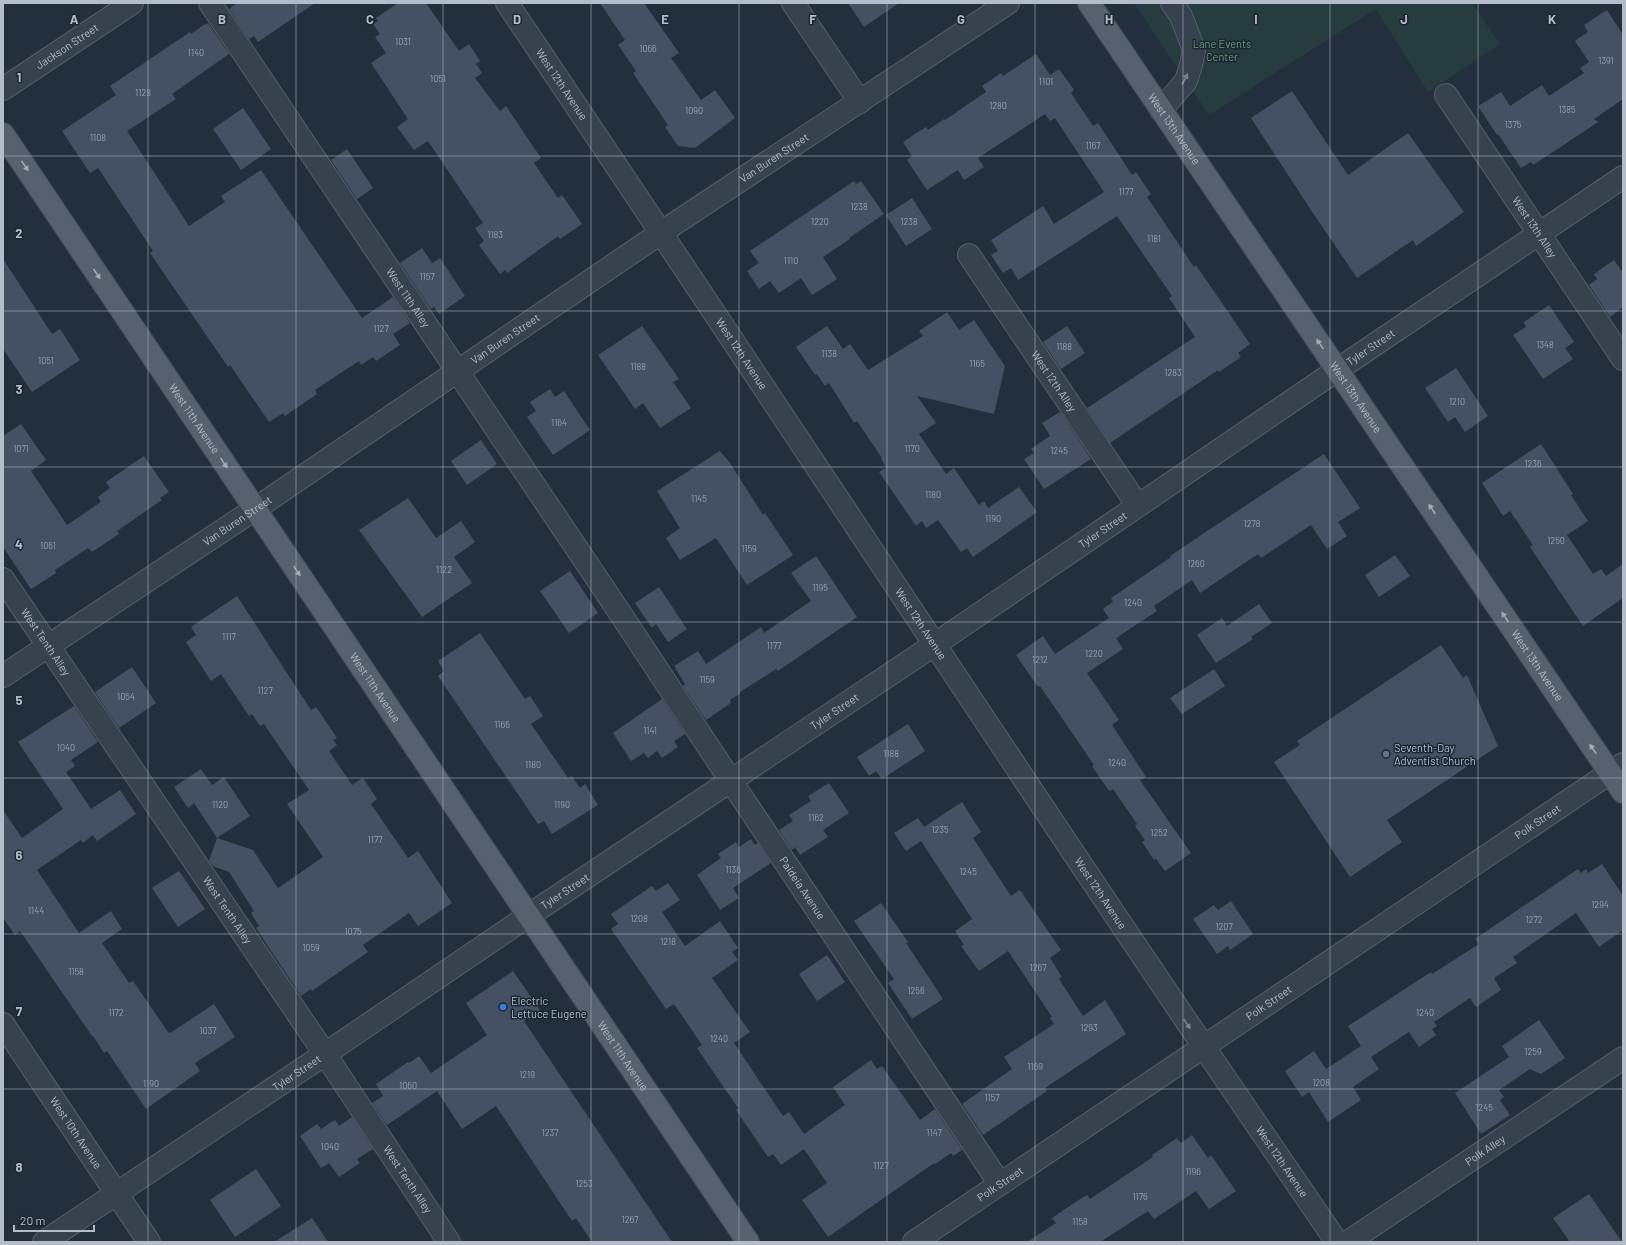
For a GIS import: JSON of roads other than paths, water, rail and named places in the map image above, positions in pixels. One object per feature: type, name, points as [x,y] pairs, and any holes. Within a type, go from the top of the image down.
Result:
[{"type":"main road","name":"West 13th Avenue","points":[[1089,3],[1337,370],[1616,768],[1623,792]]},
{"type":"main road","name":"West 11th Avenue","points":[[3,134],[748,1242]]},
{"type":"street","name":"Jackson Street","points":[[3,89],[132,3]]},
{"type":"street","name":"West 11th Alley","points":[[210,3],[606,592]]},
{"type":"street","name":"West 12th Avenue","points":[[507,3],[662,232],[934,646],[1202,1047],[1337,1242]]},
{"type":"street","points":[[793,3],[860,102]]},
{"type":"street","name":"Van Buren Street","points":[[3,676],[47,645],[255,509],[662,232],[1008,3]]},
{"type":"street","points":[[1162,110],[1186,81],[1192,65],[1194,50],[1181,16],[1172,3]]},
{"type":"street","name":"West 13th Alley","points":[[1446,95],[1623,359]]},
{"type":"street","name":"Tyler Street","points":[[44,1242],[528,916],[934,646],[1337,370],[1623,177]]},
{"type":"street","name":"West 12th Alley","points":[[969,255],[1138,506]]},
{"type":"street","name":"West Tenth Alley","points":[[3,579],[325,1054],[449,1242]]},
{"type":"street","name":"Paideia Avenue","points":[[606,592],[1000,1184]]},
{"type":"street","name":"Polk Street","points":[[914,1242],[1616,768]]},
{"type":"street","name":"West 10th Avenue","points":[[3,1024],[149,1242]]},
{"type":"street","name":"Polk Alley","points":[[1348,1242],[1623,1058]]},
{"type":"place","name":"Seventh-Day Adventist Church","points":[[1386,754]]},
{"type":"place","name":"Electric Lettuce Eugene","points":[[503,1007]]},
{"type":"park label","name":"Lane Events Center","points":[[1222,50]]}]
